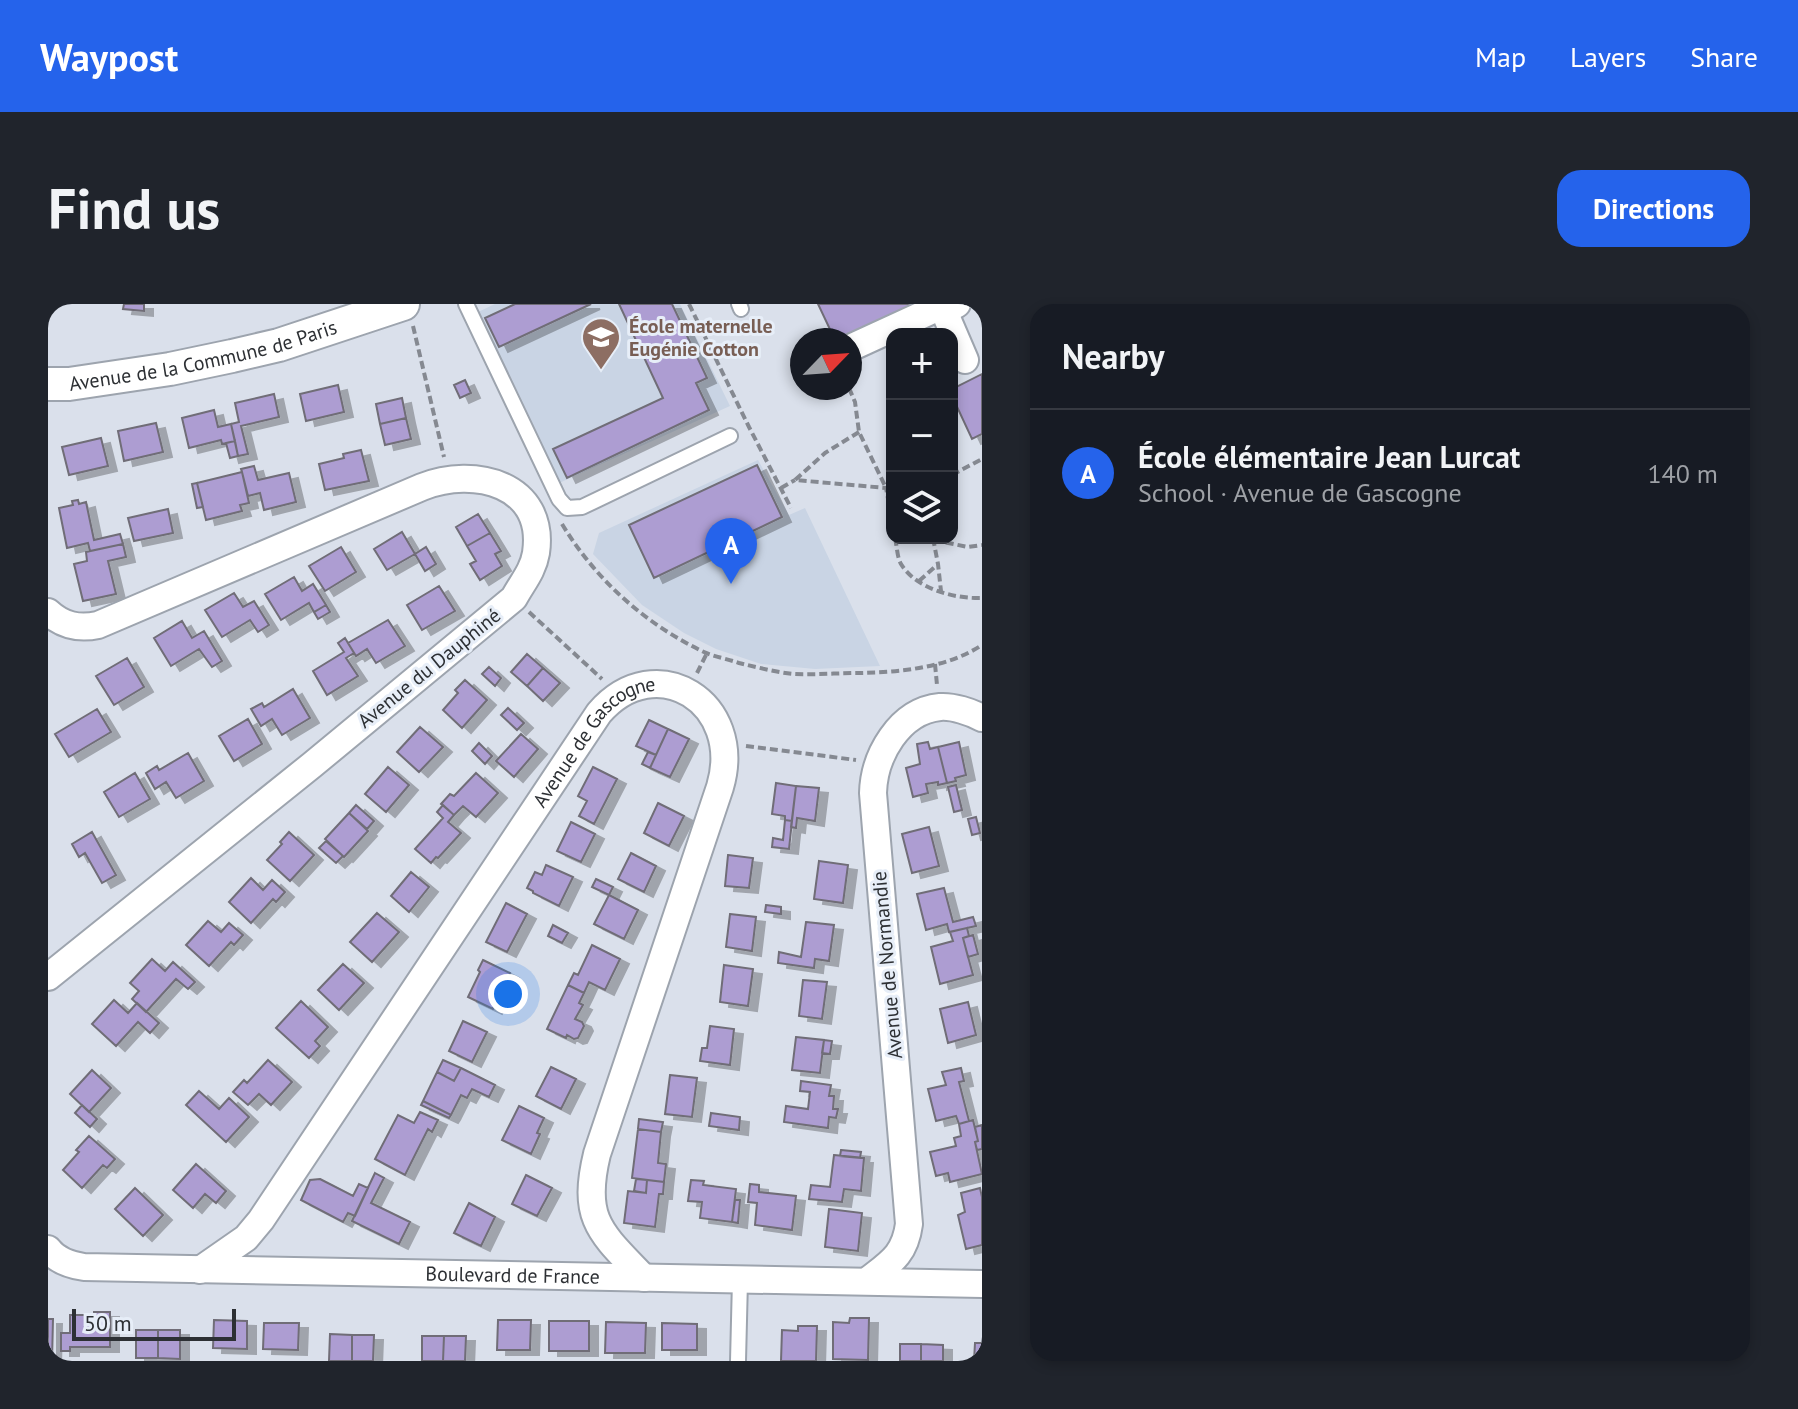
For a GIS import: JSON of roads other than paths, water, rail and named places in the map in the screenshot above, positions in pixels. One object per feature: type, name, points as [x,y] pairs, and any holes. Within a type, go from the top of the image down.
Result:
[{"type":"street","points":[[862,342],[935,309],[950,307],[965,360]]},
{"type":"street","name":"Avenue de la Commune de Paris","points":[[48,384],[69,384],[201,363],[407,311]]},
{"type":"street","name":"Avenue du Dauphiné","points":[[48,612],[71,626],[84,628],[98,625],[449,478],[496,482],[515,494],[529,509],[535,523],[537,539],[530,573],[514,598],[48,977]]},
{"type":"street","name":"Avenue de Gascogne","points":[[200,1270],[246,1238],[261,1220],[599,713],[618,694],[645,685],[659,685],[675,687],[707,707],[714,716],[726,759],[720,787],[592,1173],[591,1204],[596,1221],[606,1238],[644,1278]]},
{"type":"street","name":"Avenue de Normandie","points":[[867,1281],[902,1250],[909,1224],[873,777],[894,734],[918,715],[946,707],[982,718]]},
{"type":"street","name":"Boulevard de France","points":[[48,1249],[73,1266],[982,1284]]},
{"type":"lane","points":[[466,304],[559,499],[567,508],[582,507],[730,436]]},
{"type":"lane","points":[[738,1361],[740,1280]]},
{"type":"place","name":"École maternelle Eugénie Cotton","points":[[601,371]]},
{"type":"place","name":"École élémentaire Jean Lurcat","points":[[731,584]]}]
